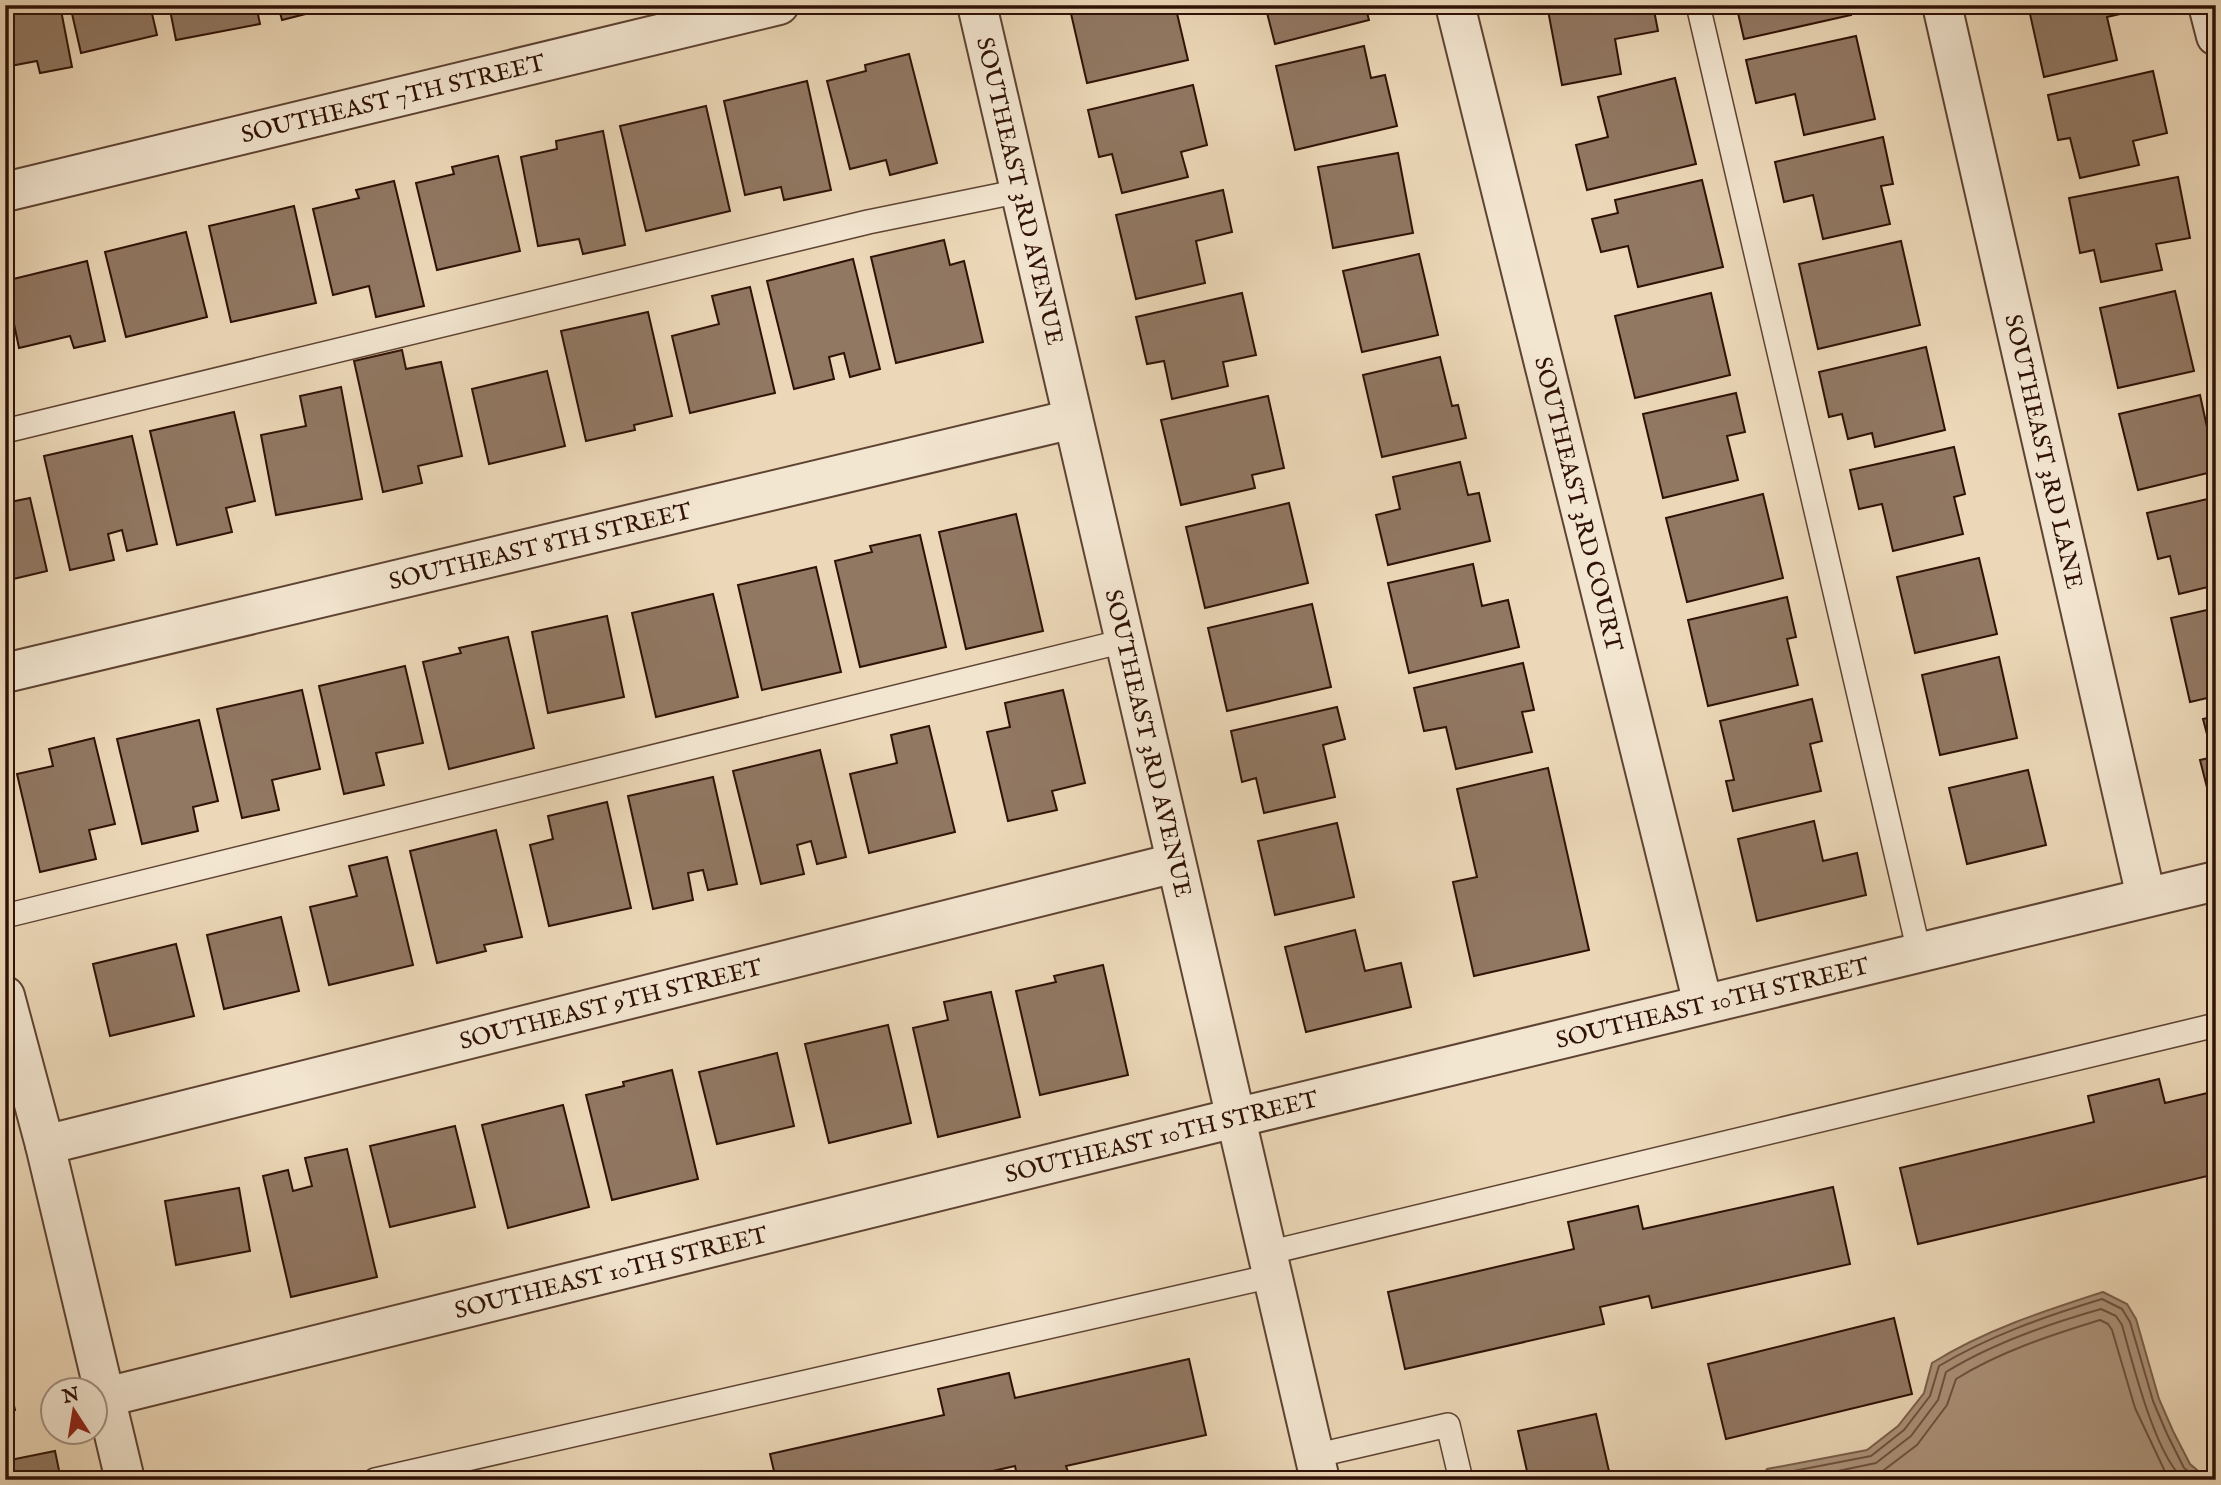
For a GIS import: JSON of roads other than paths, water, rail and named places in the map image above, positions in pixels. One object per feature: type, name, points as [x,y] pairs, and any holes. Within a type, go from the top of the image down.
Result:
[{"type":"street","name":"SOUTHEAST 7TH STREET","points":[[5,192],[779,5]]},
{"type":"street","name":"SOUTHEAST 3RD AVENUE","points":[[977,5],[1317,1468]]},
{"type":"street","name":"SOUTHEAST 3RD COURT","points":[[1455,5],[1703,1004]]},
{"type":"street","name":"SOUTHEAST 3RD LANE","points":[[1942,5],[2146,897]]},
{"type":"street","points":[[2208,5],[2216,36]]},
{"type":"street","name":"SOUTHEAST 8TH STREET","points":[[5,673],[1073,419]]},
{"type":"street","name":"SOUTHEAST 9TH STREET","points":[[45,1144],[1175,863]]},
{"type":"street","name":"SOUTHEAST 10TH STREET","points":[[108,1397],[1235,1118],[2216,881]]},
{"type":"street","points":[[5,996],[45,1144],[101,1376]]},
{"type":"street","points":[[108,1406],[125,1480]]},
{"type":"lane","points":[[1698,5],[1919,952]]},
{"type":"lane","points":[[5,431],[855,225],[1020,191]]},
{"type":"lane","points":[[5,916],[1124,641]]},
{"type":"lane","points":[[375,1480],[1269,1264],[2216,1025]]},
{"type":"lane","points":[[1317,1468],[1448,1425],[1461,1480]]},
{"type":"water","points":[[2103,1292],[2127,1304],[2136,1319],[2159,1399],[2173,1431],[2190,1464],[2209,1480],[1760,1480],[1767,1469],[1867,1450],[1898,1426],[1924,1393],[1932,1363],[1994,1331]]}]
